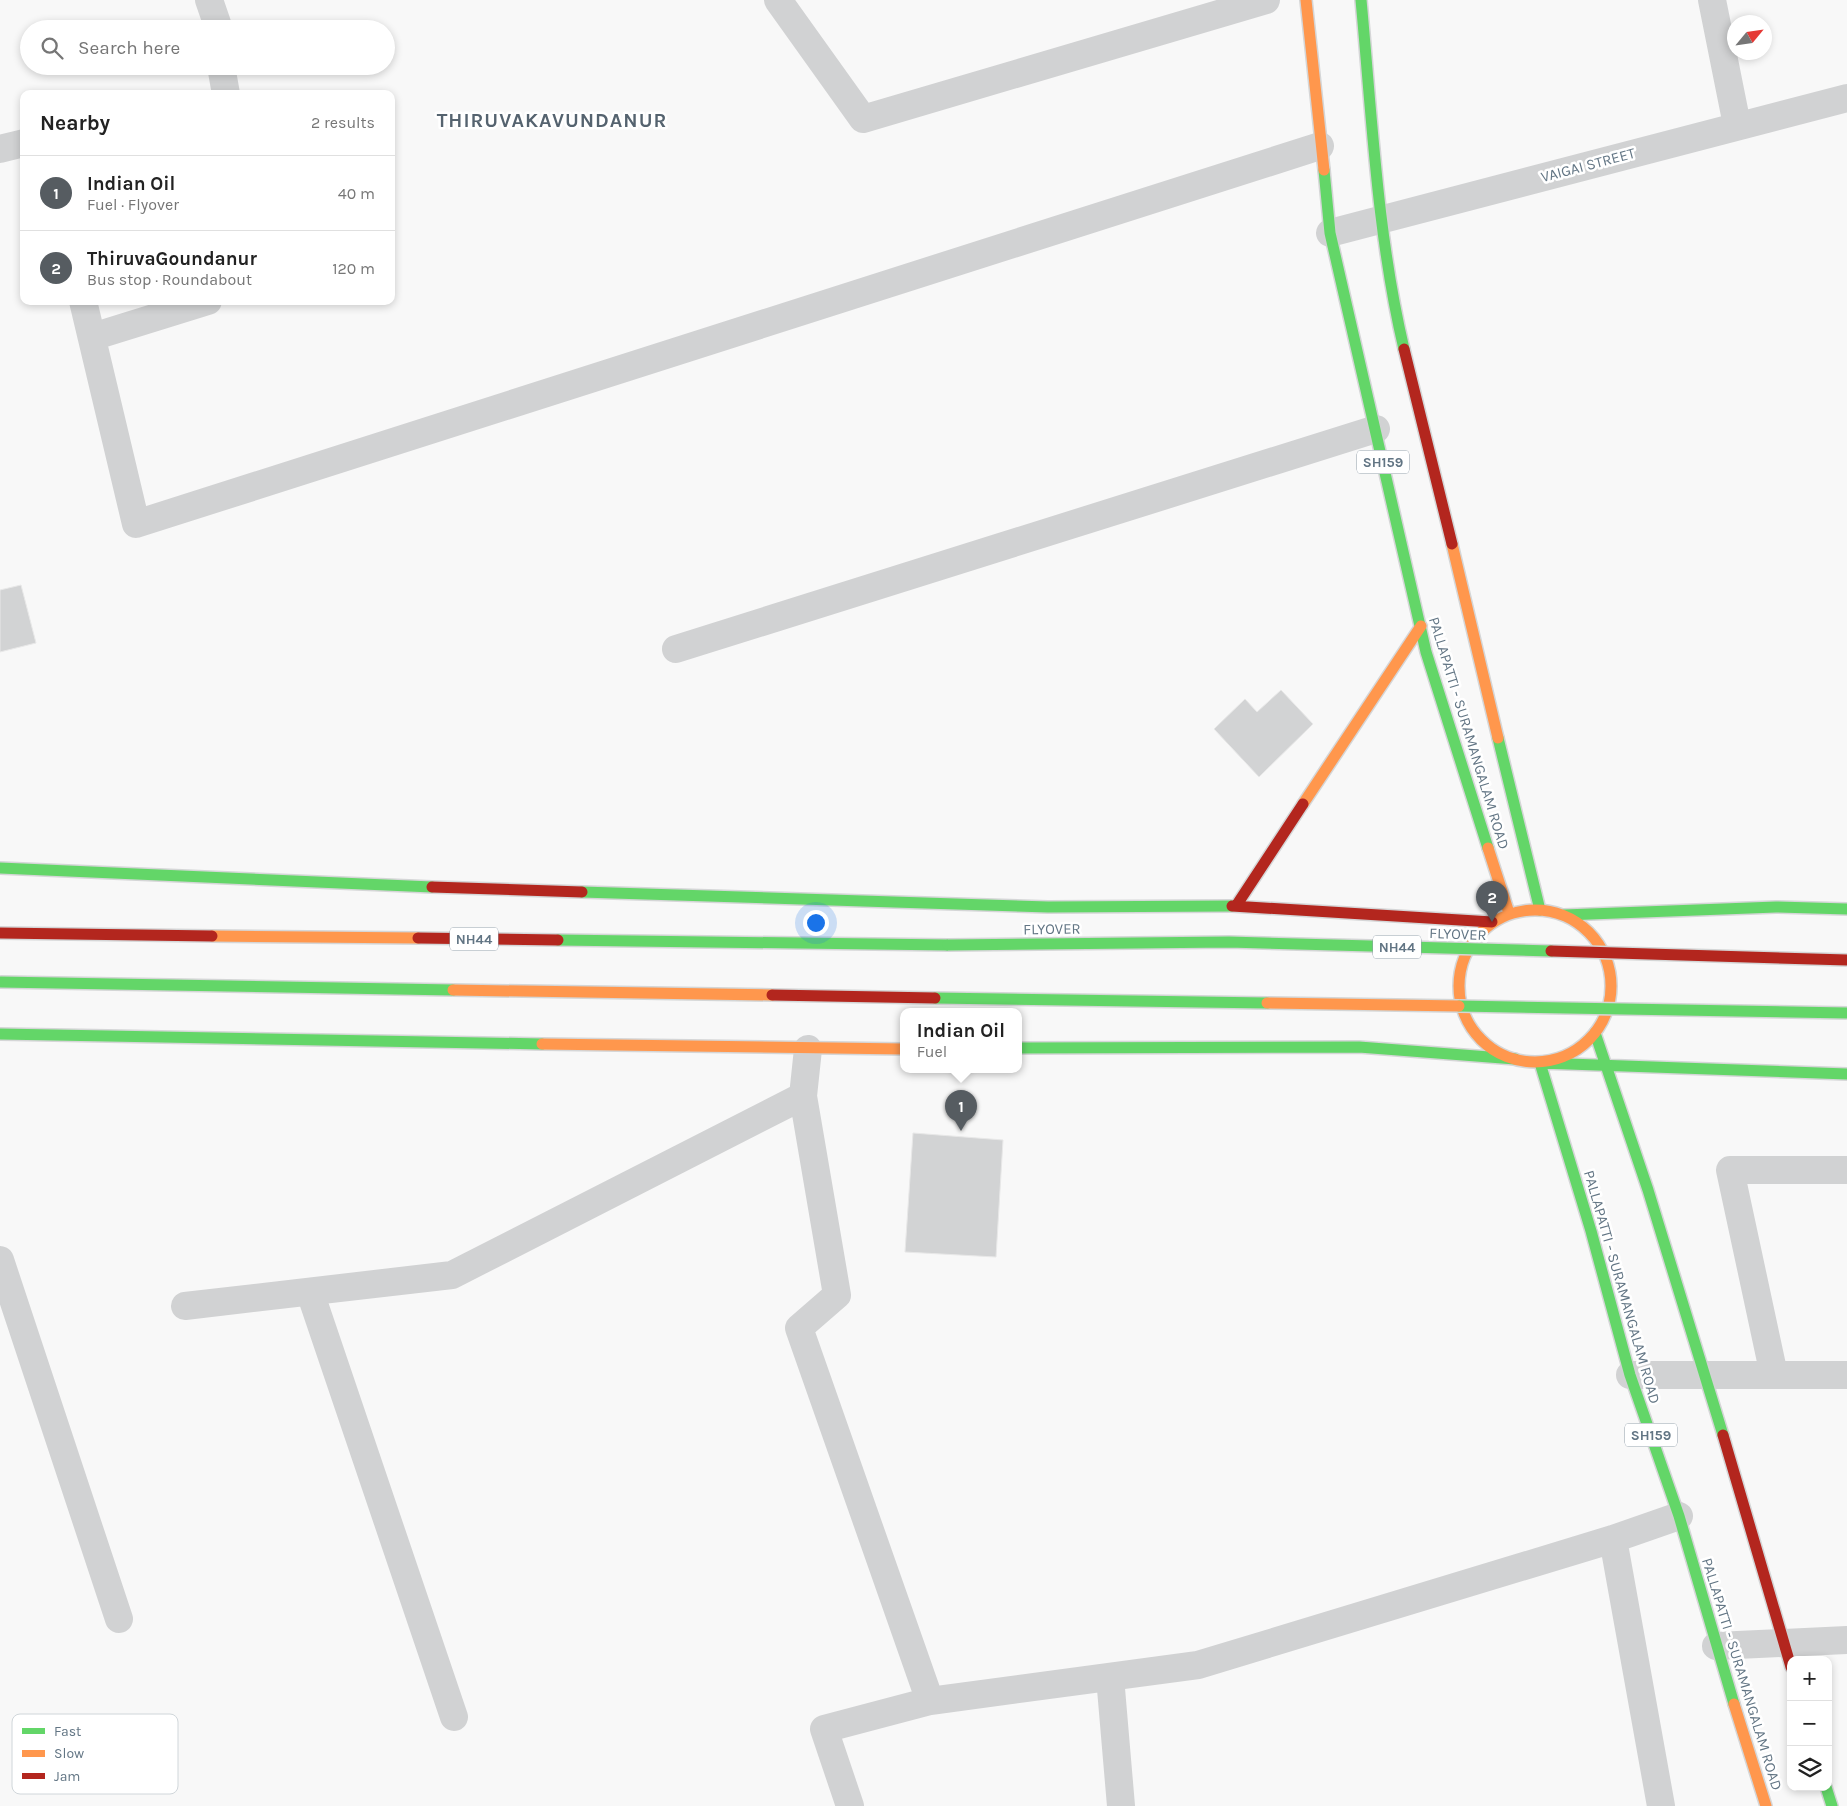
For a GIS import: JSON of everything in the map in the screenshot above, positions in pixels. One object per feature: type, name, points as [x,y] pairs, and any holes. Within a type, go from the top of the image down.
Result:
[{"type":"main road","name":"PALLAPATTI - SURAMANGALAM ROAD","points":[[1306,0],[1330,233],[1426,652],[1509,914]]},
{"type":"main road","points":[[1361,0],[1381,220],[1392,298],[1540,910]]},
{"type":"main road","points":[[1236,906],[1421,626]]},
{"type":"main road","points":[[0,868],[591,893],[1048,907],[1236,906],[1492,922]]},
{"type":"main road","points":[[1515,1059],[1495,1050],[1478,1037],[1466,1019],[1460,998],[1460,976],[1465,955],[1476,937],[1492,922],[1509,914],[1524,910],[1540,910],[1564,915],[1776,907],[1847,909]]},
{"type":"main road","points":[[1540,1062],[1561,1058],[1580,1048],[1595,1033],[1606,1013],[1611,990],[1609,966],[1594,939],[1584,927],[1564,915]]},
{"type":"main road","name":"FLYOVER","points":[[0,933],[948,945],[1228,942],[1847,960]]},
{"type":"main road","points":[[0,982],[1847,1012]]},
{"type":"main road","points":[[1595,1033],[1666,1242],[1787,1655]]},
{"type":"main road","points":[[0,1034],[808,1049],[900,1049]]},
{"type":"main road","points":[[1022,1048],[1359,1047],[1607,1066],[1847,1074]]},
{"type":"main road","name":"PALLAPATTI - SURAMANGALAM ROAD","points":[[1540,1062],[1591,1231],[1630,1375],[1678,1516],[1766,1806]]},
{"type":"main road","points":[[1827,1791],[1832,1806]]},
{"type":"street","points":[[209,0],[216,20]]},
{"type":"street","points":[[778,0],[863,119],[1266,0]]},
{"type":"street","points":[[1712,0],[1737,125]]},
{"type":"street","points":[[223,75],[225,90]]},
{"type":"street","name":"VAIGAI STREET","points":[[1330,233],[1737,125],[1847,98]]},
{"type":"street","points":[[0,150],[20,144]]},
{"type":"street","points":[[84,305],[136,524],[1320,146]]},
{"type":"street","points":[[92,337],[195,305]]},
{"type":"street","points":[[676,650],[1376,429]]},
{"type":"street","points":[[808,1049],[803,1096],[837,1295],[798,1328],[930,1701]]},
{"type":"street","points":[[185,1306],[452,1275],[803,1096]]},
{"type":"street","points":[[1774,1375],[1730,1170],[1847,1170]]},
{"type":"street","points":[[0,1260],[119,1619]]},
{"type":"street","points":[[310,1292],[454,1717]]},
{"type":"street","points":[[1630,1375],[1847,1375]]},
{"type":"street","points":[[850,1806],[824,1729],[930,1701],[1198,1665],[1613,1539],[1678,1516]]},
{"type":"street","points":[[1613,1539],[1661,1806]]},
{"type":"street","points":[[1716,1646],[1787,1655],[1847,1640]]},
{"type":"street","points":[[1110,1677],[1121,1806]]},
{"type":"building","points":[[21,585],[36,643],[0,652],[0,590]]},
{"type":"building","points":[[1281,690],[1313,724],[1259,777],[1214,729],[1245,699],[1257,712]]},
{"type":"building","points":[[913,1133],[1003,1140],[996,1257],[905,1252]]},
{"type":"traffic: fast","points":[[1361,0],[1381,219],[1387,263],[1404,349]]},
{"type":"traffic: fast","points":[[1324,170],[1330,233],[1426,652],[1488,848]]},
{"type":"traffic: fast","points":[[1498,738],[1540,910]]},
{"type":"traffic: fast","points":[[0,868],[432,887]]},
{"type":"traffic: fast","points":[[582,892],[1048,907],[1232,906]]},
{"type":"traffic: fast","points":[[1564,915],[1776,907],[1847,909]]},
{"type":"traffic: fast","points":[[558,940],[948,945]]},
{"type":"traffic: fast","points":[[948,945],[1229,942],[1551,951]]},
{"type":"traffic: fast","points":[[0,982],[453,990]]},
{"type":"traffic: fast","points":[[935,998],[1267,1003]]},
{"type":"traffic: fast","points":[[1459,1006],[1847,1013]]},
{"type":"traffic: fast","points":[[1595,1033],[1648,1190],[1723,1435]]},
{"type":"traffic: fast","points":[[0,1034],[542,1044]]},
{"type":"traffic: fast","points":[[1022,1048],[1359,1047],[1515,1059]]},
{"type":"traffic: fast","points":[[1540,1063],[1847,1074]]},
{"type":"traffic: fast","points":[[1540,1063],[1591,1231],[1630,1375],[1679,1516],[1734,1704]]},
{"type":"traffic: fast","points":[[1827,1791],[1832,1806]]},
{"type":"traffic: slow","points":[[1306,0],[1324,170]]},
{"type":"traffic: slow","points":[[1452,544],[1498,738]]},
{"type":"traffic: slow","points":[[1303,804],[1421,626]]},
{"type":"traffic: slow","points":[[1488,848],[1509,913]]},
{"type":"traffic: slow","points":[[1535,910],[1564,916],[1589,932],[1605,957],[1611,986],[1605,1015],[1589,1040],[1564,1056],[1535,1062],[1506,1056],[1481,1040],[1465,1015],[1459,986],[1465,957],[1481,932],[1506,916],[1535,910]]},
{"type":"traffic: slow","points":[[212,936],[418,938]]},
{"type":"traffic: slow","points":[[453,990],[772,995]]},
{"type":"traffic: slow","points":[[1267,1003],[1459,1006]]},
{"type":"traffic: slow","points":[[542,1044],[900,1049]]},
{"type":"traffic: slow","points":[[1734,1704],[1766,1806]]},
{"type":"traffic: jam","points":[[1404,349],[1452,544]]},
{"type":"traffic: jam","points":[[1236,906],[1303,804]]},
{"type":"traffic: jam","points":[[432,887],[582,892]]},
{"type":"traffic: jam","points":[[1232,906],[1492,922]]},
{"type":"traffic: jam","points":[[0,933],[212,936]]},
{"type":"traffic: jam","points":[[418,938],[558,940]]},
{"type":"traffic: jam","points":[[1551,951],[1847,960]]},
{"type":"traffic: jam","points":[[772,995],[935,998]]},
{"type":"traffic: jam","points":[[1723,1435],[1788,1656]]},
{"type":"place","name":"ThiruvaGoundanur","points":[[1492,922]]},
{"type":"place","name":"Indian Oil","points":[[961,1131]]},
{"type":"district","name":"THIRUVAKAVUNDANUR","points":[[552,120]]}]
